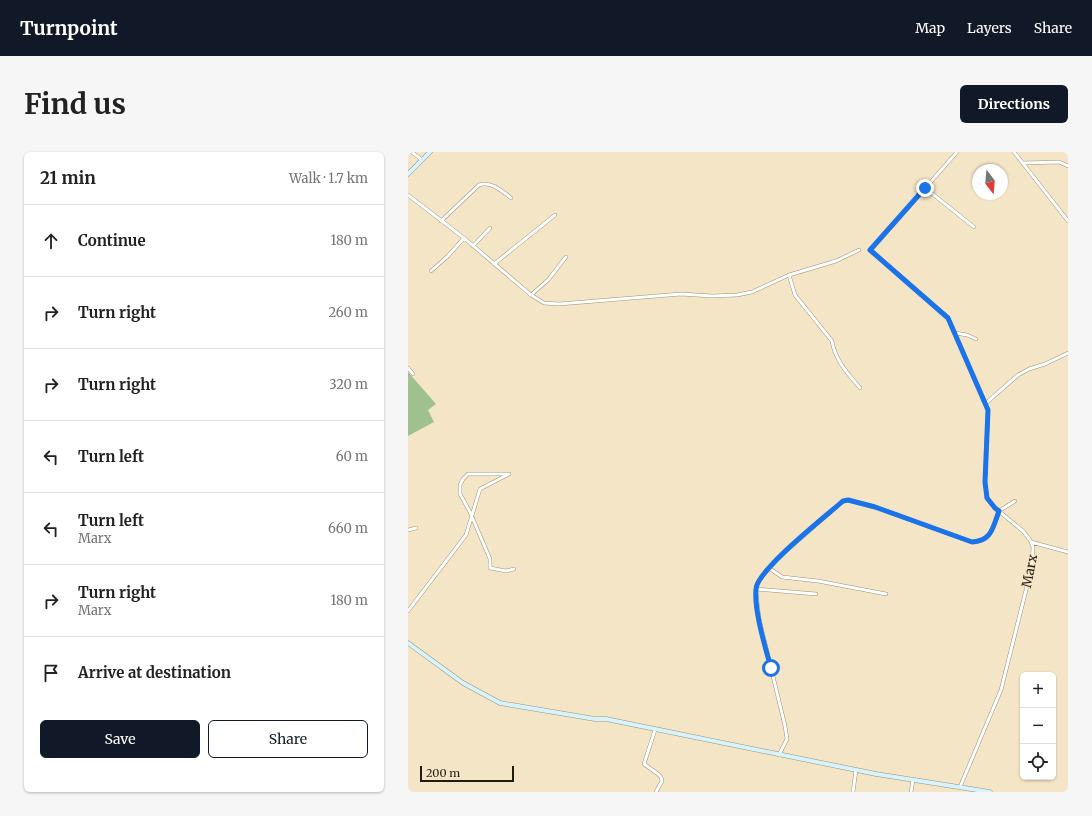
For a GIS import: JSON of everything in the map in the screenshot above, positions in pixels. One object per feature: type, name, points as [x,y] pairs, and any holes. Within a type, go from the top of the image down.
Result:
[{"type":"street","points":[[412,152],[422,160]]},
{"type":"street","points":[[408,174],[430,152]]},
{"type":"street","name":"Marx","points":[[957,152],[870,250],[948,318],[988,410],[985,482],[987,498],[995,508],[1023,531],[1033,547],[1032,566],[1001,690],[960,787]]},
{"type":"street","points":[[1014,152],[1068,221]]},
{"type":"street","points":[[1023,163],[1059,162],[1068,166]]},
{"type":"street","points":[[441,221],[479,185],[491,185],[501,190],[511,198]]},
{"type":"street","points":[[925,188],[974,227]]},
{"type":"street","points":[[408,195],[474,246],[531,295],[544,302],[559,304],[682,294],[712,296],[736,295],[752,292],[790,275],[836,261],[859,250]]},
{"type":"street","points":[[494,264],[555,215]]},
{"type":"street","points":[[474,246],[490,228]]},
{"type":"street","points":[[431,271],[448,256],[464,238]]},
{"type":"street","points":[[531,295],[548,280],[566,257]]},
{"type":"street","points":[[790,275],[795,294],[832,341],[834,350],[842,365],[860,388]]},
{"type":"street","points":[[954,333],[967,335],[976,339]]},
{"type":"street","points":[[985,404],[1018,375],[1068,353]]},
{"type":"street","points":[[408,368],[413,374]]},
{"type":"street","points":[[408,611],[466,535],[472,516],[480,489],[509,474],[468,474],[460,485],[460,494],[472,516],[490,559],[490,568],[506,571],[514,569]]},
{"type":"street","points":[[779,755],[787,739],[759,618],[756,589],[760,579],[777,559],[843,501],[848,500],[868,505],[972,542],[987,538],[994,527],[999,511],[1015,501]]},
{"type":"street","points":[[408,530],[416,528]]},
{"type":"street","points":[[1031,542],[1068,552]]},
{"type":"street","points":[[769,568],[782,577],[818,581],[886,594]]},
{"type":"street","points":[[756,589],[816,594]]},
{"type":"street","points":[[408,644],[463,683],[500,704],[595,719],[606,719],[856,770],[990,792]]},
{"type":"street","points":[[655,730],[644,764],[661,777],[662,781],[656,792]]},
{"type":"street","points":[[853,792],[856,770]]},
{"type":"street","points":[[911,792],[913,780]]},
{"type":"green space","points":[[408,372],[436,404],[428,410],[434,422],[408,436]]},
{"type":"route","points":[[771,668],[759,618],[756,592],[757,584],[777,559],[843,501],[848,500],[875,507],[972,542],[987,538],[994,527],[999,511],[987,498],[985,482],[988,410],[948,318],[870,250],[925,188]]}]
